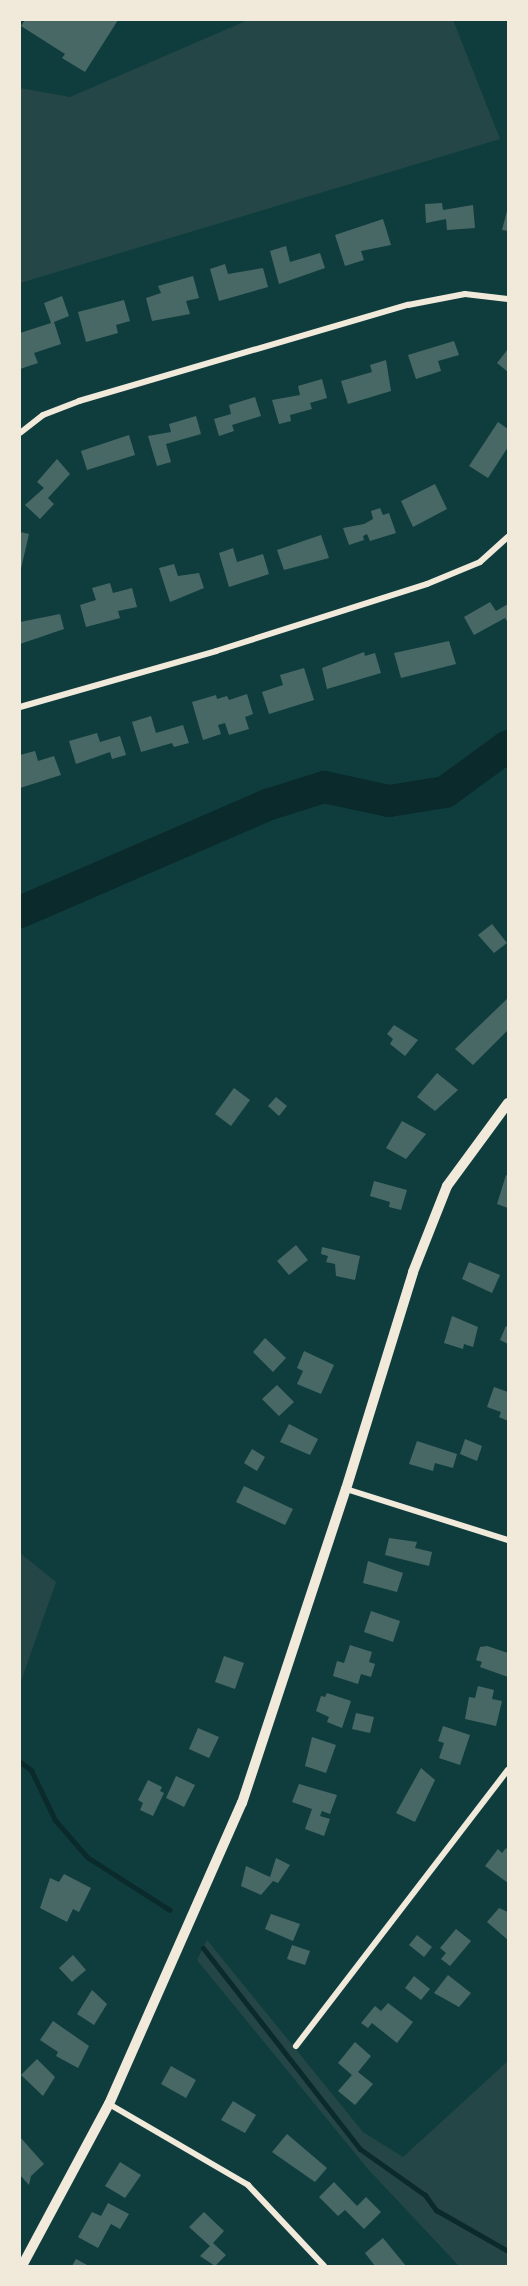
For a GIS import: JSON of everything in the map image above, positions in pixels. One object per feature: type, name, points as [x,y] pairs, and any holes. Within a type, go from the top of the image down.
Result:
[{"type":"street","points":[[20,434],[43,415],[79,401],[418,302],[465,294],[508,299]]},
{"type":"street","points":[[20,707],[216,651],[427,584],[480,562],[508,537]]},
{"type":"street","points":[[22,2266],[109,2104],[242,1803],[346,1489],[413,1272],[447,1186],[508,1103]]},
{"type":"street","points":[[346,1489],[508,1540]]},
{"type":"street","points":[[296,2046],[508,1770]]},
{"type":"street","points":[[109,2104],[248,2186],[324,2266]]},
{"type":"shaded area","points":[[248,20],[453,20],[500,139],[20,283],[20,88],[70,97]]},
{"type":"shaded area","points":[[20,1553],[56,1582],[20,1684]]},
{"type":"shaded area","points":[[207,1940],[363,2132],[403,2157],[508,2061],[508,2266],[459,2266],[367,2168],[197,1960]]},
{"type":"building","points":[[25,20],[118,20],[85,72],[62,58],[65,54],[21,26]]},
{"type":"building","points":[[442,203],[443,210],[473,205],[475,228],[447,230],[446,219],[426,223],[425,204]]},
{"type":"building","points":[[508,207],[508,231],[502,230]]},
{"type":"building","points":[[383,219],[391,245],[361,251],[364,260],[345,266],[335,235]]},
{"type":"building","points":[[286,246],[290,262],[320,253],[325,268],[279,284],[270,251]]},
{"type":"building","points":[[225,264],[228,274],[263,268],[268,287],[219,301],[210,269]]},
{"type":"building","points":[[193,276],[199,298],[186,301],[190,314],[152,321],[146,298],[161,293],[158,286]]},
{"type":"building","points":[[62,296],[69,316],[54,322],[61,344],[34,353],[38,363],[20,369],[20,333],[51,323],[44,303]]},
{"type":"building","points":[[124,300],[130,321],[116,325],[118,333],[86,342],[78,312]]},
{"type":"building","points":[[454,341],[459,355],[438,361],[441,371],[416,379],[408,355]]},
{"type":"building","points":[[508,349],[508,372],[497,363]]},
{"type":"building","points":[[386,360],[391,391],[348,404],[341,381],[372,372],[370,365]]},
{"type":"building","points":[[322,379],[327,398],[310,403],[312,409],[290,415],[291,421],[279,424],[272,400],[300,395],[298,386]]},
{"type":"building","points":[[255,397],[261,416],[232,425],[234,431],[219,436],[214,419],[231,414],[229,405]]},
{"type":"building","points":[[196,416],[201,434],[166,444],[171,462],[157,466],[148,436],[171,432],[169,424]]},
{"type":"building","points":[[498,422],[508,429],[508,447],[488,478],[469,466]]},
{"type":"building","points":[[129,435],[135,455],[87,470],[81,451]]},
{"type":"building","points":[[57,459],[70,474],[48,498],[54,504],[40,519],[25,505],[44,488],[37,482]]},
{"type":"building","points":[[435,484],[447,509],[413,527],[401,501]]},
{"type":"building","points":[[380,508],[383,515],[389,513],[396,533],[370,541],[367,534],[363,536],[364,540],[349,545],[343,528],[364,524],[373,519],[371,511]]},
{"type":"building","points":[[20,532],[29,534],[20,573]]},
{"type":"building","points":[[321,535],[329,558],[284,570],[277,550]]},
{"type":"building","points":[[233,548],[237,562],[263,554],[269,574],[229,587],[219,553]]},
{"type":"building","points":[[174,564],[178,576],[199,573],[204,588],[170,602],[159,568]]},
{"type":"building","points":[[110,583],[113,593],[132,588],[137,607],[118,611],[120,618],[86,627],[80,605],[96,600],[92,588]]},
{"type":"building","points":[[490,602],[496,611],[508,604],[508,623],[505,618],[474,635],[464,617]]},
{"type":"building","points":[[60,614],[64,629],[20,644],[20,622]]},
{"type":"building","points":[[449,641],[456,664],[401,678],[394,653]]},
{"type":"building","points":[[364,652],[365,656],[375,653],[381,673],[327,689],[322,668]]},
{"type":"building","points":[[304,668],[314,700],[269,714],[262,692],[283,685],[280,675]]},
{"type":"building","points":[[247,694],[253,714],[245,717],[249,729],[229,735],[225,723],[218,725],[221,734],[203,740],[192,702],[216,695],[217,699],[227,696],[229,700]]},
{"type":"building","points":[[151,716],[156,733],[183,725],[189,743],[174,747],[172,743],[141,752],[132,722]]},
{"type":"building","points":[[97,733],[100,742],[120,736],[126,755],[112,759],[110,752],[76,764],[69,741]]},
{"type":"building","points":[[35,751],[38,761],[54,756],[61,775],[20,788],[20,755]]},
{"type":"building","points":[[492,924],[507,943],[494,953],[478,935]]},
{"type":"building","points":[[508,998],[508,1030],[473,1065],[455,1049]]},
{"type":"building","points":[[394,1025],[418,1040],[405,1056],[390,1044],[393,1039],[387,1034]]},
{"type":"building","points":[[437,1073],[458,1090],[435,1111],[417,1097]]},
{"type":"building","points":[[234,1088],[250,1100],[231,1126],[215,1114]]},
{"type":"building","points":[[276,1097],[287,1106],[279,1116],[268,1106]]},
{"type":"building","points":[[402,1121],[426,1134],[406,1159],[386,1148]]},
{"type":"building","points":[[506,1175],[508,1176],[508,1208],[497,1204]]},
{"type":"building","points":[[374,1181],[407,1190],[401,1210],[389,1207],[390,1202],[370,1196]]},
{"type":"building","points":[[296,1245],[308,1260],[289,1275],[277,1261]]},
{"type":"building","points":[[322,1247],[360,1256],[355,1280],[336,1276],[335,1264],[326,1262],[328,1256],[321,1254]]},
{"type":"building","points":[[469,1262],[500,1275],[492,1293],[462,1279]]},
{"type":"building","points":[[452,1316],[478,1327],[473,1347],[464,1344],[463,1349],[444,1343]]},
{"type":"building","points":[[506,1326],[508,1327],[508,1344],[500,1340]]},
{"type":"building","points":[[265,1338],[286,1358],[273,1372],[253,1352]]},
{"type":"building","points":[[304,1351],[334,1365],[321,1394],[297,1384],[303,1371],[297,1368]]},
{"type":"building","points":[[277,1385],[294,1402],[279,1416],[262,1399]]},
{"type":"building","points":[[494,1387],[508,1392],[508,1421],[499,1417],[501,1412],[487,1407]]},
{"type":"building","points":[[289,1424],[318,1439],[310,1455],[280,1442]]},
{"type":"building","points":[[465,1439],[482,1446],[477,1461],[460,1454]]},
{"type":"building","points":[[417,1441],[457,1454],[453,1468],[435,1463],[433,1471],[409,1464]]},
{"type":"building","points":[[252,1449],[265,1457],[257,1471],[244,1463]]},
{"type":"building","points":[[244,1486],[293,1509],[285,1525],[236,1502]]},
{"type":"building","points":[[389,1538],[417,1542],[415,1548],[432,1552],[429,1566],[385,1555]]},
{"type":"building","points":[[368,1561],[403,1573],[397,1592],[363,1583]]},
{"type":"building","points":[[371,1611],[400,1621],[393,1642],[364,1632]]},
{"type":"building","points":[[350,1645],[372,1652],[369,1662],[375,1664],[371,1677],[361,1674],[358,1684],[333,1676],[337,1661],[344,1663]]},
{"type":"building","points":[[487,1646],[508,1653],[508,1677],[480,1667],[482,1662],[476,1660],[480,1647]]},
{"type":"building","points":[[224,1656],[244,1663],[235,1689],[215,1682]]},
{"type":"building","points":[[478,1686],[494,1690],[492,1699],[502,1701],[496,1726],[465,1719],[469,1697],[475,1698]]},
{"type":"building","points":[[327,1693],[351,1701],[342,1728],[327,1722],[329,1717],[316,1711],[321,1696],[325,1697]]},
{"type":"building","points":[[356,1713],[374,1717],[370,1733],[352,1729]]},
{"type":"building","points":[[443,1726],[470,1735],[460,1765],[439,1758],[444,1743],[438,1741]]},
{"type":"building","points":[[198,1728],[219,1737],[209,1758],[189,1749]]},
{"type":"building","points":[[312,1737],[336,1745],[326,1773],[305,1766]]},
{"type":"building","points":[[421,1768],[435,1780],[415,1822],[396,1813]]},
{"type":"building","points":[[176,1776],[195,1785],[184,1807],[166,1798]]},
{"type":"building","points":[[148,1780],[162,1787],[160,1791],[164,1793],[153,1816],[140,1810],[143,1803],[138,1800]]},
{"type":"building","points":[[299,1784],[337,1795],[330,1814],[322,1811],[320,1816],[330,1819],[324,1836],[305,1829],[312,1809],[292,1802]]},
{"type":"building","points":[[506,1848],[508,1850],[508,1883],[485,1866],[498,1849],[502,1853]]},
{"type":"building","points":[[276,1858],[290,1865],[278,1883],[273,1881],[261,1895],[241,1886],[246,1866],[270,1877]]},
{"type":"building","points":[[64,1874],[91,1888],[79,1912],[73,1909],[67,1922],[40,1908],[50,1878],[59,1882]]},
{"type":"building","points":[[499,1908],[508,1912],[508,1940],[487,1922]]},
{"type":"building","points":[[271,1914],[300,1924],[293,1941],[265,1929]]},
{"type":"building","points":[[456,1929],[471,1941],[450,1966],[441,1959],[446,1953],[440,1948]]},
{"type":"building","points":[[417,1935],[432,1947],[424,1957],[409,1945]]},
{"type":"building","points":[[292,1945],[310,1951],[305,1965],[287,1959]]},
{"type":"building","points":[[73,1955],[86,1970],[72,1982],[59,1968]]},
{"type":"building","points":[[448,1975],[471,1993],[459,2007],[434,1993]]},
{"type":"building","points":[[414,1976],[430,1989],[421,2000],[405,1988]]},
{"type":"building","points":[[92,1990],[107,2004],[94,2025],[77,2014]]},
{"type":"building","points":[[388,2003],[413,2022],[397,2043],[372,2023],[368,2028],[361,2023],[375,2006],[381,2011]]},
{"type":"building","points":[[53,2021],[89,2046],[78,2068],[56,2056],[58,2052],[40,2040]]},
{"type":"building","points":[[355,2042],[371,2056],[358,2072],[373,2084],[355,2105],[338,2091],[352,2075],[338,2063]]},
{"type":"building","points":[[37,2059],[55,2077],[43,2096],[21,2075]]},
{"type":"building","points":[[171,2066],[196,2080],[186,2098],[161,2084]]},
{"type":"building","points":[[233,2101],[256,2115],[245,2133],[221,2120]]},
{"type":"building","points":[[287,2134],[327,2168],[315,2182],[272,2152]]},
{"type":"building","points":[[20,2137],[44,2164],[31,2176],[29,2185],[20,2175]]},
{"type":"building","points":[[120,2162],[141,2175],[125,2198],[105,2186]]},
{"type":"building","points":[[334,2182],[357,2206],[366,2197],[381,2212],[364,2229],[345,2210],[338,2216],[319,2197]]},
{"type":"building","points":[[108,2203],[129,2214],[120,2229],[111,2224],[98,2248],[78,2237],[92,2212],[101,2216]]},
{"type":"building","points":[[204,2212],[224,2231],[213,2243],[226,2255],[215,2266],[200,2256],[210,2246],[189,2227]]},
{"type":"building","points":[[383,2238],[406,2266],[375,2266],[365,2253]]},
{"type":"building","points":[[76,2259],[89,2266],[72,2266]]},
{"type":"waterway","points":[[20,912],[267,805],[324,787],[389,801],[445,792],[508,746]]},
{"type":"waterway","points":[[20,1762],[31,1770],[55,1820],[87,1857],[170,1910]]},
{"type":"waterway","points":[[203,1948],[360,2149],[425,2195],[436,2210],[508,2251]]}]
